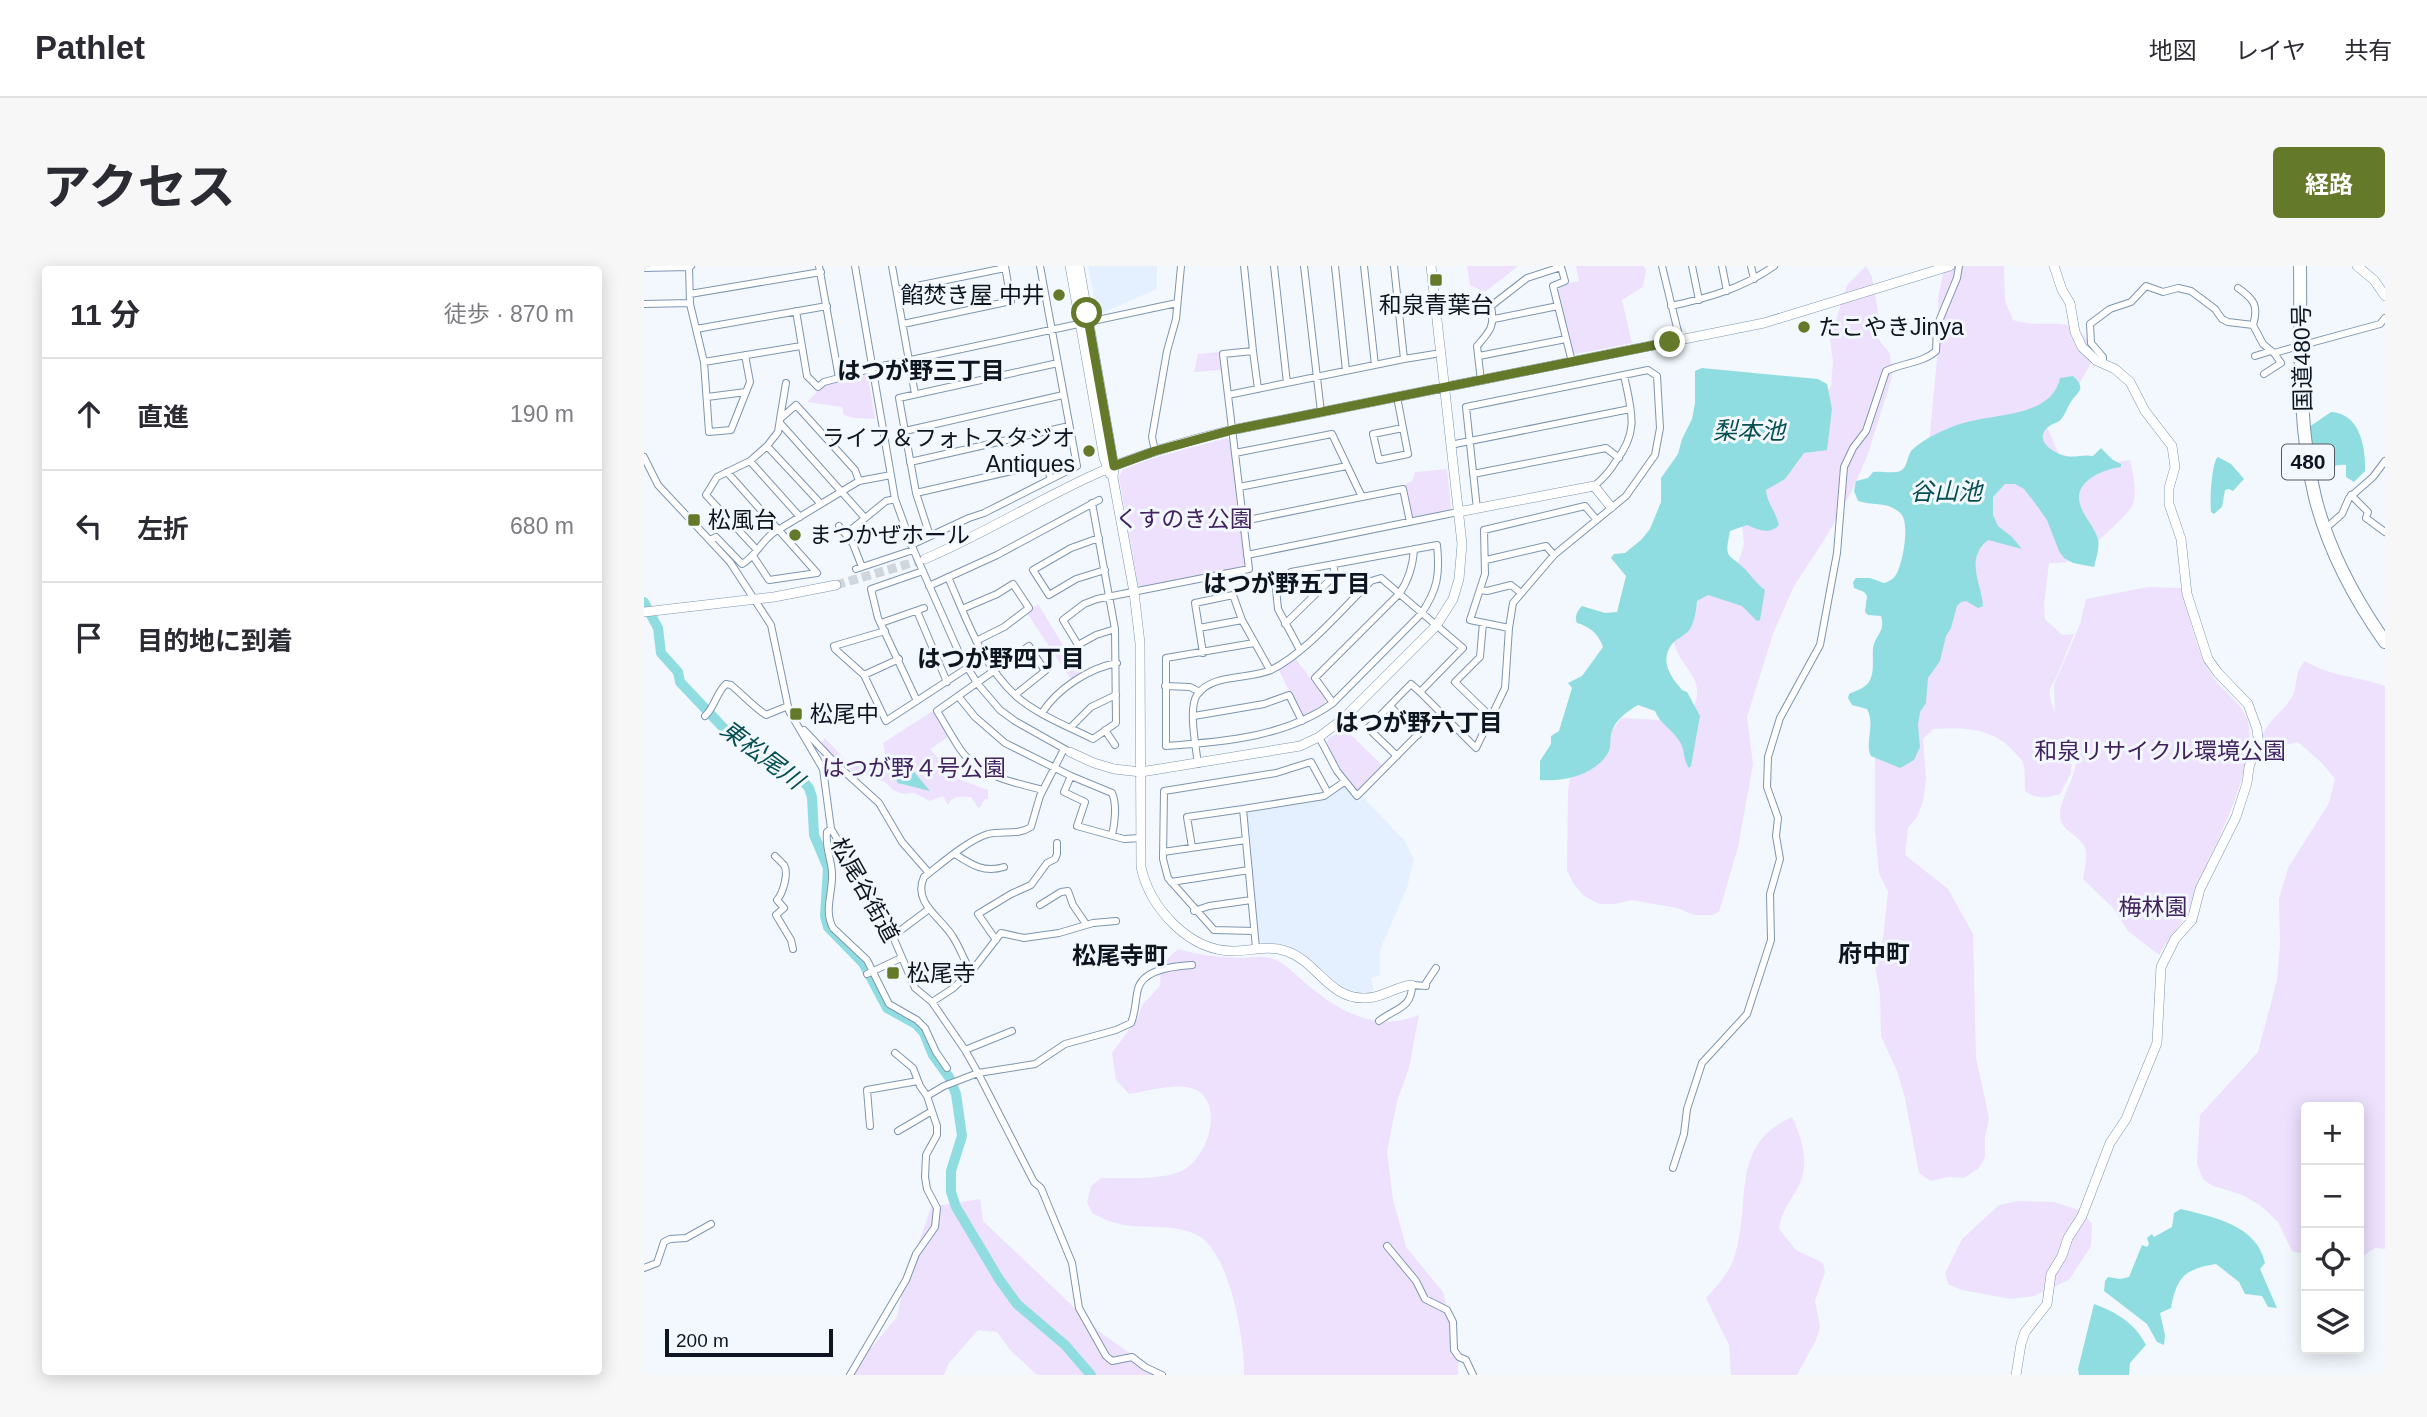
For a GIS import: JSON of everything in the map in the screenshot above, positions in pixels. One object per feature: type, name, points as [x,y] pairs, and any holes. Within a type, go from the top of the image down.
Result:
[{"type":"highway","name":"国道480号","points":[[2300,266],[2305,443],[2315,498],[2350,586],[2385,642]]},
{"type":"street","points":[[855,266],[898,509],[912,547],[967,668],[1000,710],[1014,721],[1094,763],[1114,769],[1141,772],[1278,751],[1300,746],[1320,737],[1343,719],[1436,625],[1453,599],[1459,579],[1462,544],[1431,266]]},
{"type":"street","points":[[892,266],[915,394]]},
{"type":"street","points":[[839,526],[847,534],[859,568],[912,547],[1077,466],[1040,266]]},
{"type":"street","points":[[1070,266],[1084,322],[1134,592],[1141,657],[1141,867],[1149,891],[1179,929],[1197,943],[1231,951],[1279,949],[1300,956],[1336,991],[1357,998],[1377,997],[1403,986],[1426,986],[1436,968]]},
{"type":"street","points":[[1079,266],[1084,322]]},
{"type":"street","points":[[1155,451],[1152,437],[1167,351],[1176,319],[1181,266]]},
{"type":"street","points":[[1244,266],[1258,389]]},
{"type":"street","points":[[1274,266],[1287,383]]},
{"type":"street","points":[[1304,266],[1321,412]]},
{"type":"street","points":[[1335,266],[1346,371]]},
{"type":"street","points":[[1364,266],[1375,365]]},
{"type":"street","points":[[1394,266],[1404,359]]},
{"type":"street","points":[[1662,266],[1680,340]]},
{"type":"street","points":[[1692,266],[1699,300]]},
{"type":"street","points":[[1722,266],[1727,291]]},
{"type":"street","points":[[1751,266],[1754,279]]},
{"type":"street","points":[[1671,306],[1727,291],[1774,266]]},
{"type":"street","points":[[925,558],[962,543],[1110,468],[1155,451],[1232,430],[1787,317],[1950,266]]},
{"type":"street","points":[[1673,1168],[1684,1134],[1687,1109],[1702,1063],[1746,1014],[1771,940],[1770,894],[1780,859],[1776,836],[1778,818],[1766,787],[1768,757],[1780,718],[1820,645],[1837,553],[1844,467],[1853,448],[1866,431],[1886,371],[1930,356],[1936,351],[1937,326],[1957,278],[1959,266]]},
{"type":"street","points":[[2016,1375],[2023,1338],[2047,1304],[2051,1274],[2079,1222],[2110,1143],[2126,1119],[2157,1043],[2161,967],[2175,939],[2192,920],[2200,890],[2242,800],[2258,738],[2248,705],[2218,674],[2208,659],[2187,594],[2181,539],[2169,504],[2169,488],[2175,467],[2172,446],[2145,411],[2130,382],[2115,369],[2090,356],[2077,339],[2070,303],[2062,290],[2054,266]]},
{"type":"street","points":[[2357,266],[2374,280],[2385,296]]},
{"type":"street","points":[[644,268],[690,267],[690,303],[704,362],[709,432],[732,430],[750,382],[745,355]]},
{"type":"street","points":[[897,290],[1005,267],[1011,301],[903,324]]},
{"type":"street","points":[[1481,380],[1477,346],[1491,329],[1494,319],[1492,306],[1527,278],[1561,267],[1565,281],[1553,286],[1572,362]]},
{"type":"street","points":[[690,295],[820,269],[839,377]]},
{"type":"street","points":[[2103,364],[2103,357],[2091,343],[2090,324],[2110,309],[2131,302],[2146,286],[2163,292],[2178,288],[2192,292],[2215,309],[2222,319],[2253,325]]},
{"type":"street","points":[[2238,288],[2256,308],[2253,325],[2257,337],[2281,363],[2264,374]]},
{"type":"street","points":[[644,304],[690,303]]},
{"type":"street","points":[[796,311],[807,376],[818,387],[824,382],[873,368],[1177,303]]},
{"type":"street","points":[[696,329],[827,306]]},
{"type":"street","points":[[1494,319],[1558,306]]},
{"type":"street","points":[[2255,356],[2380,324],[2385,318]]},
{"type":"street","points":[[1479,356],[1566,339]]},
{"type":"street","points":[[704,362],[802,346]]},
{"type":"street","points":[[1115,629],[1078,645],[1063,620],[1084,604],[1110,596],[1249,569],[1223,354],[1253,351]]},
{"type":"street","points":[[1227,395],[1435,354]]},
{"type":"street","points":[[930,536],[916,493],[899,398],[1058,363]]},
{"type":"street","points":[[1397,756],[1368,728],[1411,684],[1476,748],[1505,688],[1513,603],[1554,555],[1626,496],[1655,455],[1660,428],[1657,376],[1648,370],[1466,407],[1478,509]]},
{"type":"street","points":[[1247,555],[1594,486],[1606,476],[1629,445],[1632,426],[1624,375]]},
{"type":"street","points":[[727,472],[817,573],[769,580],[755,553],[706,495],[717,477],[727,472],[750,461],[778,432],[786,383]]},
{"type":"street","points":[[706,397],[746,392]]},
{"type":"street","points":[[905,431],[1063,395]]},
{"type":"street","points":[[1398,397],[1408,454],[1379,460],[1373,434],[1403,428]]},
{"type":"street","points":[[780,421],[796,405],[855,470],[859,481]]},
{"type":"street","points":[[1450,445],[1630,409]]},
{"type":"street","points":[[780,421],[865,518]]},
{"type":"street","points":[[910,462],[1069,426]]},
{"type":"street","points":[[1235,453],[1332,435],[1362,497]]},
{"type":"street","points":[[767,446],[821,504]]},
{"type":"street","points":[[1474,474],[1606,448],[1619,458]]},
{"type":"street","name":"松尾谷街道","points":[[644,457],[659,485],[730,562],[771,625],[788,706],[823,769],[831,829],[882,911],[915,988],[932,1002],[965,1050],[1034,1182],[1041,1188],[1072,1263],[1079,1308],[1106,1356],[1112,1362],[1132,1357],[1162,1375]]},
{"type":"street","points":[[750,461],[800,517]]},
{"type":"street","points":[[2326,529],[2342,514],[2351,495],[2374,477],[2385,461]]},
{"type":"street","points":[[916,493],[1042,464],[1052,479]]},
{"type":"street","points":[[1239,487],[1347,466]]},
{"type":"street","points":[[710,540],[716,537],[741,564],[755,553],[765,539],[859,481],[891,475]]},
{"type":"street","points":[[1594,486],[1611,507]]},
{"type":"street","points":[[1243,521],[1403,489],[1410,522]]},
{"type":"street","points":[[2351,495],[2368,512],[2366,518],[2385,531]]},
{"type":"street","points":[[847,534],[886,501],[891,500]]},
{"type":"street","points":[[929,586],[948,577],[997,555],[1095,501],[1115,629],[1116,723],[1093,739],[1042,713],[1015,695],[994,670],[976,640],[948,577]]},
{"type":"street","points":[[1509,628],[1470,620],[1481,590],[1486,559],[1484,530],[1585,506],[1596,519]]},
{"type":"street","points":[[1099,538],[1060,554],[1033,570],[1049,595],[1076,579],[1105,570]]},
{"type":"street","points":[[1254,643],[1166,658],[1166,746],[1196,744],[1280,730],[1302,722],[1333,703],[1421,614],[1436,589],[1439,575],[1437,545],[1292,572],[1276,589],[1278,609],[1300,650]]},
{"type":"street","points":[[1486,559],[1546,546],[1554,555]]},
{"type":"street","points":[[1333,703],[1315,678],[1406,585],[1412,568],[1414,549]]},
{"type":"street","points":[[1284,624],[1335,575],[1333,564]]},
{"type":"street","points":[[917,701],[881,622],[871,589],[923,571]]},
{"type":"street","points":[[1198,764],[1194,701],[1199,692],[1210,683],[1270,670],[1300,650],[1371,581],[1381,579],[1463,648],[1420,692]]},
{"type":"street","points":[[962,609],[1013,584],[1029,608],[1004,627],[976,640]]},
{"type":"street","points":[[1481,590],[1511,585],[1521,593]]},
{"type":"street","points":[[644,612],[755,600],[836,586]]},
{"type":"street","points":[[1203,653],[1195,603],[1233,596],[1242,620],[1270,670]]},
{"type":"street","points":[[881,622],[921,609],[947,682]]},
{"type":"street","points":[[1199,628],[1242,620]]},
{"type":"street","points":[[1483,624],[1480,657],[1455,682],[1491,716]]},
{"type":"street","points":[[885,631],[834,646],[864,674],[884,722],[967,668]]},
{"type":"street","points":[[1015,695],[1045,671],[1029,646],[937,711],[965,755],[978,767],[993,775],[1043,790]]},
{"type":"street","points":[[864,674],[899,659]]},
{"type":"street","points":[[1042,713],[1057,695],[1087,674],[1117,663]]},
{"type":"street","points":[[705,716],[712,710],[715,699],[726,684],[755,704],[763,714],[788,706]]},
{"type":"street","points":[[1166,687],[1191,687],[1199,692]]},
{"type":"street","points":[[1070,728],[1091,707],[1116,695]]},
{"type":"street","points":[[1194,716],[1264,704],[1289,695],[1302,722]]},
{"type":"street","points":[[958,696],[975,718],[997,737],[1070,776],[1106,789],[1114,795],[1115,826],[1112,835]]},
{"type":"street","points":[[1390,706],[1418,734]]},
{"type":"street","points":[[1320,737],[1344,782],[1357,796],[1440,712]]},
{"type":"street","points":[[796,721],[835,763],[879,803],[902,842],[929,873]]},
{"type":"street","points":[[1105,730],[1115,745]]},
{"type":"street","points":[[971,972],[954,937],[929,909],[920,890],[924,877],[983,836],[1018,833],[1031,827],[1043,790],[1067,750]]},
{"type":"street","points":[[1254,931],[1213,930],[1171,882],[1163,852],[1164,790],[1276,773],[1311,762],[1328,793]]},
{"type":"street","points":[[1070,776],[1064,792],[1085,802],[1077,826],[1124,839],[1141,838]]},
{"type":"street","points":[[1192,847],[1187,817],[1324,796],[1344,782]]},
{"type":"street","points":[[1243,809],[1256,948]]},
{"type":"street","points":[[831,829],[827,832],[826,842],[833,875],[828,907],[830,922],[867,960],[884,997],[925,1028],[947,1068]]},
{"type":"street","points":[[1163,852],[1246,839]]},
{"type":"street","points":[[996,940],[978,915],[1031,885],[1047,863],[1055,859],[1057,843]]},
{"type":"street","points":[[955,855],[991,871],[1004,867]]},
{"type":"street","points":[[775,856],[786,871],[783,893],[777,900],[785,908],[776,915],[791,940],[793,949]]},
{"type":"street","points":[[1171,882],[1249,870]]},
{"type":"street","points":[[1040,905],[1061,892],[1068,891],[1073,905],[1086,924]]},
{"type":"street","points":[[1194,911],[1209,906],[1251,901]]},
{"type":"street","points":[[893,936],[929,909]]},
{"type":"street","points":[[932,1002],[971,972],[1001,933],[1024,938],[1059,933],[1086,924],[1116,921]]},
{"type":"street","points":[[871,972],[901,958]]},
{"type":"street","points":[[927,1096],[944,1086],[978,1073],[1035,1065],[1065,1044],[1132,1023],[1138,988],[1142,981],[1161,970],[1192,965]]},
{"type":"street","points":[[1379,1021],[1409,1002],[1412,985]]},
{"type":"street","points":[[965,1050],[1012,1031]]},
{"type":"street","points":[[850,1375],[906,1280],[916,1254],[936,1227],[937,1208],[927,1189],[925,1177],[926,1155],[937,1135],[937,1126],[927,1096],[913,1068],[895,1053]]},
{"type":"street","points":[[870,1126],[867,1090],[918,1081]]},
{"type":"street","points":[[898,1131],[932,1111]]},
{"type":"street","points":[[644,1268],[657,1263],[664,1242],[686,1238],[711,1224]]},
{"type":"street","points":[[1387,1247],[1416,1281],[1425,1298],[1447,1310],[1453,1322],[1454,1350],[1459,1357],[1466,1360],[1473,1375]]},
{"type":"shaded area","points":[[1088,266],[1157,266],[1157,289],[1100,314],[1097,312]]},
{"type":"shaded area","points":[[1340,787],[1345,787],[1358,802],[1363,797],[1405,841],[1414,860],[1407,888],[1380,950],[1380,975],[1371,978],[1374,991],[1368,993],[1338,986],[1314,962],[1297,950],[1286,945],[1258,940],[1246,813],[1248,810],[1326,798]]},
{"type":"green space","points":[[1467,266],[1518,266],[1485,292],[1470,285]]},
{"type":"green space","points":[[1576,266],[1643,266],[1646,270],[1643,287],[1622,300],[1632,343],[1576,354],[1572,352],[1557,290],[1579,281]]},
{"type":"green space","points":[[1866,266],[1872,277],[1878,311],[1875,327],[1879,340],[1890,354],[1892,377],[1868,454],[1852,491],[1794,586],[1774,631],[1747,717],[1753,764],[1738,847],[1719,912],[1712,915],[1694,915],[1677,908],[1631,900],[1599,904],[1584,896],[1567,870],[1568,790],[1571,773],[1603,744],[1621,718],[1662,720],[1691,713],[1696,701],[1696,683],[1677,652],[1674,642],[1675,620],[1739,561],[1744,544],[1742,525],[1761,472],[1831,387],[1833,361],[1830,339],[1847,285]]},
{"type":"green space","points":[[1945,266],[2004,266],[2005,301],[2013,320],[2062,324],[2080,331],[2095,356],[2073,395],[2043,418],[2060,457],[2111,463],[2130,460],[2135,494],[2129,510],[2113,527],[2073,559],[2049,563],[2045,619],[2062,635],[2074,634],[2050,688],[2055,713],[2054,685],[2080,624],[2086,599],[2148,587],[2181,588],[2205,664],[2215,680],[2244,712],[2250,736],[2242,779],[2234,803],[2186,915],[2159,955],[2128,931],[2113,908],[2083,879],[2086,851],[2081,841],[2064,826],[2060,816],[2077,759],[2072,741],[2071,773],[2060,794],[2042,797],[2025,791],[2022,762],[2008,745],[1989,734],[1956,728],[1933,729],[1923,739],[1926,778],[1923,801],[1917,817],[1908,828],[1905,855],[1948,889],[1973,934],[1976,1057],[1989,1118],[1985,1157],[1979,1168],[1964,1178],[1948,1177],[1931,1181],[1919,1173],[1905,1098],[1897,1071],[1881,1036],[1880,993],[1874,962],[1883,939],[1888,892],[1879,873],[1875,831],[1875,750],[1927,466],[1939,337],[1938,298]]},
{"type":"green space","points":[[1220,352],[1222,370],[1194,372],[1198,354]]},
{"type":"green space","points":[[863,373],[868,376],[875,419],[853,418],[844,415],[842,407],[807,402],[825,384]]},
{"type":"green space","name":"くすのき公園","points":[[1227,438],[1231,441],[1245,564],[1243,567],[1141,588],[1138,585],[1119,477],[1123,469]]},
{"type":"green space","points":[[1447,469],[1451,508],[1449,511],[1415,518],[1411,516],[1405,484],[1412,481],[1415,472]]},
{"type":"green space","points":[[1038,604],[1081,675],[1072,681],[1027,613]]},
{"type":"green space","points":[[1295,658],[1326,699],[1325,703],[1305,716],[1301,716],[1278,668]]},
{"type":"green space","points":[[2305,661],[2324,670],[2385,686],[2385,1249],[2375,1248],[2364,1256],[2364,1102],[2301,1102],[2301,1254],[2292,1251],[2278,1222],[2260,1205],[2242,1195],[2211,1185],[2203,1179],[2197,1163],[2200,1115],[2258,1052],[2277,980],[2280,944],[2279,899],[2288,868],[2329,803],[2335,779],[2322,763],[2298,742],[2271,748],[2261,742],[2269,724],[2292,697],[2299,670]]},
{"type":"green space","name":"はつが野４号公園","points":[[931,712],[935,713],[950,736],[930,749],[956,778],[988,790],[988,799],[985,799],[979,809],[971,797],[955,798],[948,805],[943,796],[930,801],[915,793],[903,794],[893,790],[885,782],[841,765],[820,744],[825,738],[850,765],[888,766],[883,743]]},
{"type":"green space","points":[[1344,728],[1383,766],[1360,790],[1355,790],[1339,768],[1327,743],[1328,739]]},
{"type":"green space","points":[[1178,949],[1215,956],[1276,960],[1334,1004],[1360,1017],[1388,1021],[1419,1015],[1409,1068],[1397,1101],[1387,1152],[1393,1199],[1406,1247],[1443,1292],[1458,1351],[1458,1375],[1244,1375],[1242,1341],[1233,1299],[1227,1278],[1209,1244],[1187,1231],[1122,1225],[1092,1213],[1087,1202],[1091,1186],[1101,1178],[1149,1178],[1177,1173],[1188,1167],[1197,1157],[1209,1132],[1209,1106],[1204,1096],[1194,1089],[1171,1087],[1129,1094],[1116,1080],[1112,1053],[1137,1019],[1143,1004],[1160,986],[1161,965]]},
{"type":"green space","points":[[1792,1117],[1801,1141],[1803,1175],[1785,1210],[1779,1229],[1796,1250],[1823,1263],[1825,1272],[1815,1301],[1820,1327],[1797,1375],[1731,1375],[1729,1345],[1706,1298],[1726,1274],[1734,1258],[1750,1160],[1758,1144],[1772,1129]]},
{"type":"green space","points":[[980,1199],[983,1221],[1100,1332],[1142,1362],[1154,1375],[1037,1375],[1011,1351],[997,1332],[978,1330],[949,1363],[944,1375],[852,1375],[860,1361],[897,1317],[902,1293],[931,1207]]},
{"type":"green space","points":[[2019,1201],[2054,1202],[2082,1211],[2092,1224],[2091,1246],[2069,1280],[2034,1296],[2011,1299],[1962,1290],[1948,1284],[1945,1273],[1962,1239],[1999,1205]]},
{"type":"water","name":"梨本池","points":[[1702,368],[1818,379],[1827,384],[1832,409],[1827,450],[1804,453],[1785,479],[1766,490],[1779,525],[1764,531],[1747,525],[1730,531],[1727,547],[1729,555],[1765,590],[1760,620],[1757,621],[1742,606],[1708,595],[1697,601],[1690,629],[1668,650],[1668,668],[1682,690],[1687,692],[1700,716],[1691,766],[1689,768],[1687,765],[1680,742],[1655,711],[1638,705],[1616,723],[1608,753],[1595,767],[1569,778],[1540,780],[1540,761],[1551,744],[1551,736],[1559,731],[1572,688],[1568,683],[1582,676],[1603,647],[1593,631],[1577,623],[1576,614],[1582,606],[1605,613],[1617,612],[1626,576],[1611,558],[1614,554],[1625,553],[1650,529],[1661,502],[1661,478],[1678,454],[1692,419],[1695,371]]},
{"type":"water","name":"谷山池","points":[[2073,376],[2080,384],[2080,390],[2061,420],[2044,432],[2046,445],[2069,456],[2093,456],[2101,448],[2121,464],[2121,467],[2106,470],[2085,483],[2079,496],[2081,508],[2098,539],[2094,567],[2073,563],[2064,558],[2047,520],[2024,489],[2015,484],[2005,484],[1993,497],[1993,515],[1998,526],[2022,549],[1988,540],[1981,547],[1977,555],[1976,572],[1983,606],[1978,608],[1966,601],[1957,606],[1940,661],[1928,678],[1926,703],[1920,712],[1918,725],[1920,747],[1914,760],[1900,768],[1871,756],[1867,709],[1852,705],[1848,698],[1849,694],[1865,686],[1871,678],[1873,648],[1882,621],[1881,616],[1868,615],[1865,612],[1867,596],[1854,588],[1853,582],[1856,578],[1870,578],[1884,583],[1895,577],[1903,552],[1905,525],[1901,514],[1891,507],[1858,501],[1854,491],[1856,481],[1868,478],[1873,472],[1900,471],[1905,467],[1913,449],[1948,428],[2034,407],[2046,401],[2055,391],[2060,378]]},
{"type":"water","points":[[2331,412],[2349,418],[2362,442],[2365,471],[2354,482],[2346,477],[2346,465],[2317,467],[2309,427]]},
{"type":"water","points":[[2218,457],[2231,464],[2244,479],[2233,491],[2225,490],[2222,507],[2214,514],[2211,512],[2211,485]]},
{"type":"water","points":[[906,762],[930,791],[898,783],[894,769]]},
{"type":"water","points":[[2181,1209],[2232,1225],[2253,1240],[2265,1263],[2260,1269],[2277,1308],[2268,1307],[2262,1296],[2245,1294],[2239,1282],[2216,1264],[2197,1268],[2180,1281],[2171,1308],[2160,1313],[2165,1335],[2164,1345],[2157,1342],[2147,1324],[2104,1291],[2108,1277],[2129,1277],[2142,1245],[2147,1247],[2149,1244],[2147,1238],[2172,1227],[2174,1213]]},
{"type":"water","points":[[2094,1304],[2124,1319],[2142,1337],[2146,1345],[2130,1363],[2129,1375],[2079,1375],[2078,1369]]},
{"type":"waterway","name":"東松尾川","points":[[644,602],[658,628],[661,653],[678,672],[680,682],[734,739],[759,757],[803,781],[809,788],[814,835],[828,868],[825,916],[828,927],[863,963],[887,1008],[916,1024],[924,1033],[933,1055],[949,1077],[956,1094],[962,1136],[951,1171],[951,1192],[956,1207],[1017,1304],[1065,1345],[1091,1375]]},
{"type":"tunnel","points":[[836,585],[925,559]]},
{"type":"place","name":"和泉青葉台","points":[[1436,280]]},
{"type":"place","name":"餡焚き屋 中井","points":[[1059,295]]},
{"type":"place","name":"たこやきJinya","points":[[1804,327]]},
{"type":"place","name":"ライフ＆フォトスタジオ Antiques","points":[[1089,451]]},
{"type":"place","name":"松風台","points":[[694,520]]},
{"type":"place","name":"まつかぜホール","points":[[795,535]]},
{"type":"place","name":"松尾中","points":[[796,714]]},
{"type":"place","name":"松尾寺","points":[[893,973]]},
{"type":"district","name":"はつが野三丁目","points":[[921,371]]},
{"type":"district","name":"はつが野五丁目","points":[[1287,584]]},
{"type":"district","name":"はつが野四丁目","points":[[1001,659]]},
{"type":"district","name":"はつが野六丁目","points":[[1419,723]]},
{"type":"district","name":"府中町","points":[[1874,954]]},
{"type":"district","name":"松尾寺町","points":[[1120,956]]},
{"type":"route","points":[[1087,313],[1114,466],[1184,442],[1232,430],[1670,342]]},
{"type":"park label","name":"和泉リサイクル環境公園","points":[[2160,751]]},
{"type":"park label","name":"梅林園","points":[[2153,907]]}]
